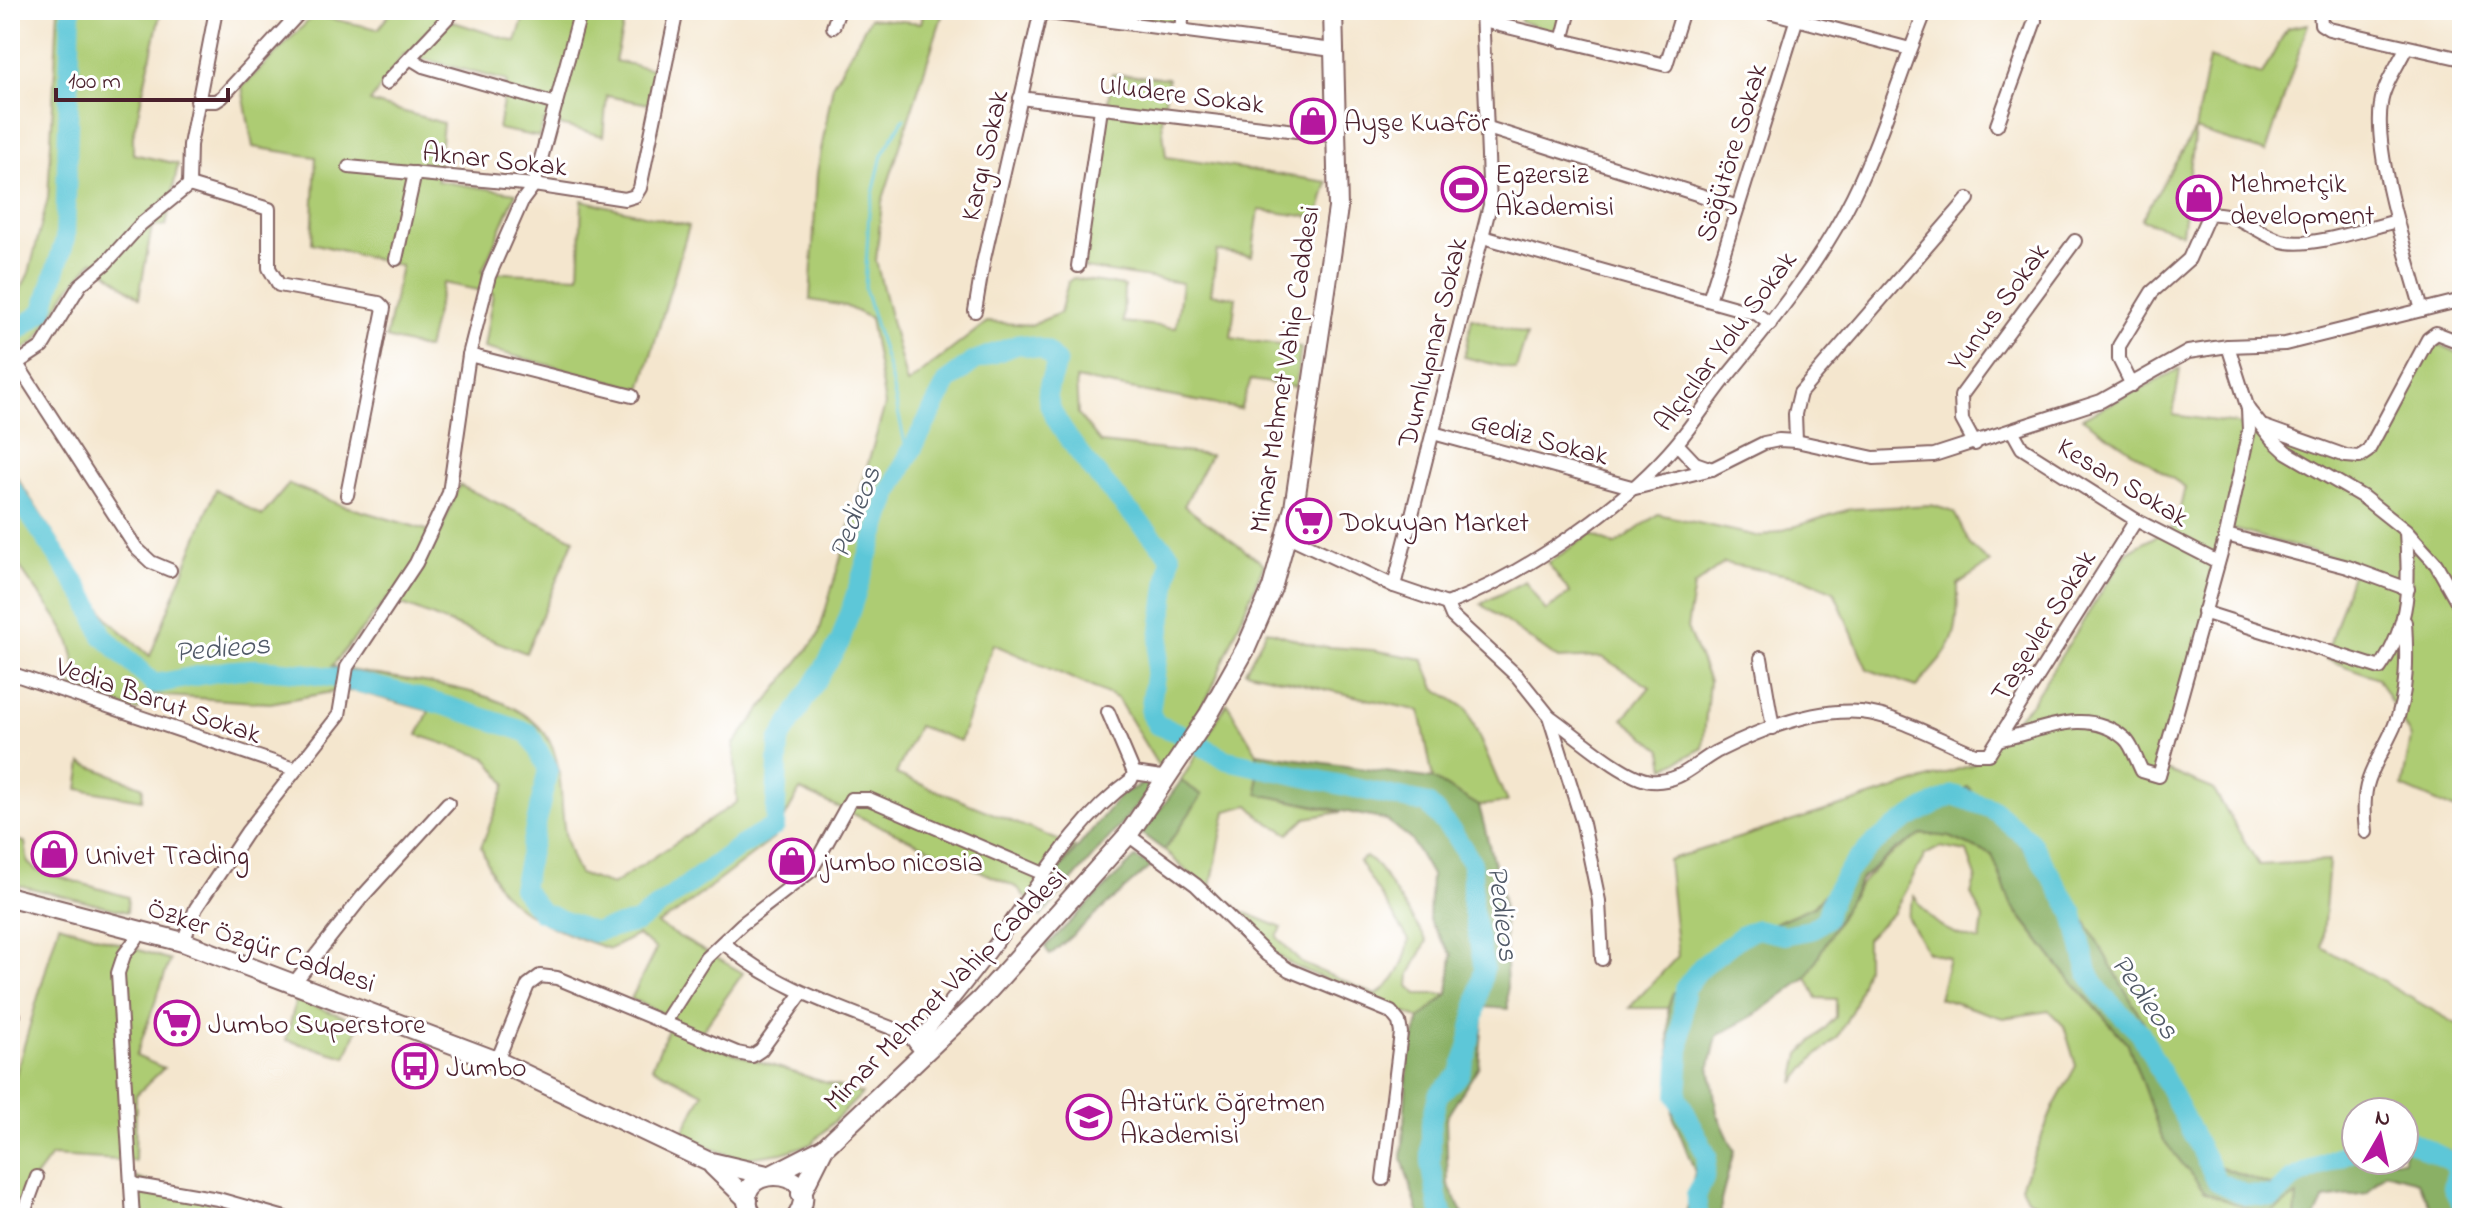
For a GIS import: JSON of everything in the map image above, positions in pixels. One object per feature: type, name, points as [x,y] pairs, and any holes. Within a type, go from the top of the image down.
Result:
[{"type":"main road","name":"Mimar Mehmet Vahip Caddesi","points":[[796,1218],[801,1194],[824,1148],[920,1049],[1021,957],[1128,835],[1179,762],[1246,648],[1272,588],[1288,536],[1338,208],[1333,10]]},
{"type":"main road","name":"Özker Özgür Caddesi","points":[[10,897],[183,942],[497,1061],[707,1161],[770,1174]]},
{"type":"main road","name":"Mimar Mehmet Vahip Caddesi","points":[[770,1174],[824,1148]]},
{"type":"main road","name":"Özker Özgür Caddesi","points":[[707,1161],[749,1211]]},
{"type":"main road","points":[[749,1211],[753,1184],[770,1174],[791,1179],[801,1194]]},
{"type":"street","points":[[170,570],[151,562],[136,548],[13,358],[42,347],[80,285],[106,263],[141,224],[189,185],[197,101],[216,10]]},
{"type":"street","points":[[197,101],[216,101],[222,97],[302,10]]},
{"type":"street","points":[[386,83],[455,10]]},
{"type":"street","points":[[183,942],[196,908],[294,769],[329,731],[339,715],[347,667],[416,563],[449,493],[469,355],[489,276],[522,201],[534,185],[581,10]]},
{"type":"street","name":"Aknar Sokak","points":[[349,167],[534,185],[625,199],[635,196],[640,188],[677,10]]},
{"type":"street","points":[[833,27],[839,10]]},
{"type":"street","points":[[1181,31],[1183,10]]},
{"type":"street","points":[[1562,41],[1570,10]]},
{"type":"street","points":[[1482,15],[1562,41],[1666,65],[1683,10]]},
{"type":"street","points":[[1762,10],[1910,49]]},
{"type":"street","name":"Alçıcılar Yolu Sokak","points":[[1447,604],[1472,595],[1579,531],[1635,488],[1677,444],[1770,324],[1835,230],[1855,193],[1926,10]]},
{"type":"street","points":[[1997,125],[2035,21],[2034,10]]},
{"type":"street","points":[[2320,10],[2321,24],[2329,29],[2461,62]]},
{"type":"street","points":[[1041,11],[1333,50]]},
{"type":"street","name":"Kargı Sokak","points":[[975,311],[1041,11]]},
{"type":"street","name":"Dumlupınar Sokak","points":[[1394,586],[1490,205],[1482,15]]},
{"type":"street","name":"Söğütöre Sokak","points":[[1709,300],[1797,18]]},
{"type":"street","points":[[2406,48],[2381,102],[2381,130],[2397,221],[2422,310]]},
{"type":"street","points":[[410,58],[431,68],[556,104]]},
{"type":"street","name":"Uludere Sokak","points":[[1020,98],[1338,136]]},
{"type":"street","points":[[1078,266],[1101,109]]},
{"type":"street","points":[[1488,128],[1738,207]]},
{"type":"street","points":[[396,259],[415,173]]},
{"type":"street","points":[[189,185],[269,209],[269,268],[279,285],[379,303],[384,308],[347,495]]},
{"type":"street","points":[[1796,441],[1795,414],[1800,393],[1968,199]]},
{"type":"street","points":[[2132,385],[2119,359],[2119,346],[2152,292],[2189,259],[2209,214],[2234,215],[2281,241],[2301,244],[2397,221]]},
{"type":"street","points":[[1483,237],[1757,314],[1770,324]]},
{"type":"street","name":"Yunus Sokak","points":[[1975,444],[1962,420],[1961,396],[2075,241]]},
{"type":"street","points":[[1635,488],[1712,469],[1764,443],[1796,441],[1874,458],[1934,455],[2013,432],[2101,401],[2188,352],[2228,346],[2285,344],[2462,300]]},
{"type":"street","points":[[2265,427],[2346,456],[2359,457],[2368,451],[2428,339],[2436,333],[2462,343]]},
{"type":"street","points":[[2001,739],[2065,721],[2097,725],[2125,738],[2142,771],[2159,776],[2226,535],[2249,430],[2248,409],[2228,346]]},
{"type":"street","points":[[469,355],[632,396]]},
{"type":"street","points":[[2248,409],[2286,452],[2363,497],[2406,531],[2436,564],[2462,610]]},
{"type":"street","name":"Kesan Sokak","points":[[2013,432],[2022,448],[2136,520],[2218,562]]},
{"type":"street","name":"Gediz Sokak","points":[[1433,433],[1635,488]]},
{"type":"street","points":[[1677,444],[1695,463],[1712,469]]},
{"type":"street","name":"Taşevler Sokak","points":[[1773,728],[1825,714],[1860,712],[1878,716],[1975,754],[1989,754],[2136,520]]},
{"type":"street","points":[[2366,832],[2364,784],[2395,725],[2402,699],[2407,654],[2406,531]]},
{"type":"street","points":[[2226,535],[2348,567],[2408,589]]},
{"type":"street","points":[[1288,536],[1394,586],[1447,604],[1452,616],[1517,676],[1549,716],[1624,769],[1648,781],[1668,781],[1687,774],[1718,751],[1773,728],[1761,658]]},
{"type":"street","points":[[2203,612],[2372,668],[2380,668],[2405,619]]},
{"type":"street","name":"Vedia Barut Sokak","points":[[10,673],[294,769]]},
{"type":"street","points":[[724,943],[749,965],[802,993],[909,1035],[920,1049],[1044,874],[1093,814],[1131,780],[1134,773],[1108,712]]},
{"type":"street","points":[[1549,716],[1583,824],[1599,901],[1602,959]]},
{"type":"street","points":[[1134,773],[1168,778]]},
{"type":"street","points":[[665,1022],[706,958],[742,924],[811,871],[851,799],[869,799],[1044,874]]},
{"type":"street","points":[[294,983],[362,897],[448,803]]},
{"type":"street","points":[[1128,835],[1196,885],[1278,963],[1391,1012],[1399,1022],[1401,1033],[1383,1179]]},
{"type":"street","points":[[133,1218],[118,973],[124,955],[142,931]]},
{"type":"street","points":[[497,1061],[528,985],[540,976],[557,978],[737,1053],[752,1056],[761,1050],[802,993]]},
{"type":"street","points":[[22,1218],[37,1177]]},
{"type":"street","points":[[131,1184],[172,1189],[280,1217]]},
{"type":"green space","points":[[58,10],[161,10],[133,136],[133,154],[178,164],[166,226],[152,226],[139,298],[93,261],[68,290],[36,341],[10,358],[10,310],[29,273],[48,198]]},
{"type":"green space","points":[[393,10],[443,10],[438,17],[516,42],[526,10],[583,20],[586,10],[627,10],[615,61],[653,69],[649,104],[607,96],[603,136],[544,121],[539,137],[498,129],[507,81],[404,54],[370,102],[443,123],[437,181],[516,193],[482,272],[579,276],[582,200],[689,226],[641,389],[484,348],[493,293],[443,283],[427,349],[386,338],[401,266],[312,243],[316,157],[253,147],[242,87],[314,15],[378,29]]},
{"type":"green space","points":[[924,10],[944,10],[882,202],[876,261],[907,384],[987,322],[1031,325],[1060,313],[1068,282],[1073,278],[1124,286],[1123,322],[1176,328],[1182,283],[1084,268],[1112,74],[1168,78],[1162,122],[1166,157],[1328,182],[1318,218],[1259,210],[1252,256],[1217,251],[1211,294],[1236,297],[1231,338],[1301,348],[1295,387],[1251,380],[1240,409],[1076,379],[1078,414],[1101,443],[1210,455],[1184,506],[1264,564],[1210,693],[1162,772],[1117,698],[993,644],[960,741],[918,726],[896,774],[1075,847],[1031,905],[1018,888],[800,790],[774,838],[675,914],[657,924],[743,973],[695,1041],[862,1094],[811,1144],[782,1153],[740,1159],[681,1137],[703,1093],[652,1067],[673,1018],[631,999],[656,949],[637,935],[610,949],[596,944],[547,924],[505,895],[494,879],[481,847],[506,784],[487,758],[418,735],[429,711],[355,691],[270,703],[151,695],[137,711],[72,688],[75,668],[66,633],[21,569],[10,546],[10,467],[109,620],[150,656],[216,489],[262,516],[289,484],[341,505],[440,534],[459,485],[574,539],[526,653],[387,599],[332,666],[456,688],[489,697],[517,710],[539,727],[553,749],[557,764],[566,841],[571,857],[579,874],[612,885],[737,802],[734,744],[818,636],[885,405],[870,318],[845,306],[810,300],[817,173],[833,84],[870,18],[921,23]]},
{"type":"green space","points":[[1080,10],[1177,10],[1176,24]]},
{"type":"green space","points":[[1519,10],[1561,10],[1555,33],[1520,21]]},
{"type":"green space","points":[[2308,24],[2266,152],[2195,130],[2209,58],[2262,75],[2287,28]]},
{"type":"green space","points":[[2195,130],[2182,233],[2141,220]]},
{"type":"green space","points":[[1472,318],[1527,335],[1516,370],[1464,357]]},
{"type":"green space","points":[[2435,342],[2462,355],[2462,813],[2402,787],[2411,738],[2378,678],[2325,659],[2355,564],[2233,529],[2161,768],[2213,789],[2259,865],[2329,861],[2322,947],[2462,1027],[2462,1179],[2455,1153],[2420,1138],[2420,1096],[2340,1096],[2340,1154],[2271,1186],[2216,1165],[1968,787],[1882,828],[1814,906],[1772,924],[1673,993],[1668,1008],[1629,1008],[1678,956],[1668,860],[1972,765],[2032,702],[2127,552],[2176,525],[2185,487],[2082,418],[2180,369],[2173,415],[2237,424],[2369,463]]},
{"type":"green space","points":[[1931,505],[1954,512],[1970,545],[1990,563],[1958,584],[1957,619],[1952,641],[1916,687],[1867,669],[1834,591],[1803,578],[1724,563],[1694,586],[1687,628],[1709,681],[1703,748],[1665,768],[1662,750],[1623,719],[1650,687],[1602,657],[1558,659],[1481,604],[1525,581],[1546,611],[1570,593],[1548,563],[1591,534],[1615,545],[1658,514],[1761,537],[1850,509]]},
{"type":"green space","points":[[1267,630],[1315,646],[1372,650],[1423,659],[1435,688],[1467,709],[1507,802],[1479,806],[1433,779],[1420,711],[1245,671]]},
{"type":"green space","points":[[1227,703],[1257,753],[1258,794],[1341,812],[1306,818],[1289,834],[1263,819],[1249,805],[1226,811],[1211,886],[1239,910],[1282,928],[1277,937],[1301,963],[1376,995],[1399,972],[1409,940],[1359,861],[1366,857],[1379,868],[1427,941],[1410,974],[1409,986],[1417,994],[1448,994],[1420,1019],[1294,966],[1274,953],[1164,850],[1202,795],[1181,781]]},
{"type":"green space","points":[[1257,753],[1433,779],[1479,806],[1503,899],[1508,1009],[1484,1007],[1479,1066],[1446,1118],[1448,1185],[1465,1218],[1420,1218],[1402,1159],[1408,1057],[1420,1019],[1448,994],[1452,955],[1429,920],[1431,875],[1411,840],[1386,820],[1258,794]]},
{"type":"green space","points":[[82,763],[143,787],[142,800],[78,789]]},
{"type":"green space","points":[[1151,780],[1153,787],[1041,917],[1031,905],[1121,794]]},
{"type":"green space","points":[[1181,781],[1202,795],[1164,850],[1142,834]]},
{"type":"green space","points":[[1968,787],[2078,908],[2150,1033],[2216,1165],[2271,1186],[2340,1154],[2340,1176],[2382,1176],[2367,1193],[2324,1199],[2315,1218],[2295,1218],[2297,1196],[2266,1216],[2205,1192],[2162,1138],[2128,1044],[2062,970],[2011,904],[1992,855],[1950,837],[1923,834],[1897,849],[1861,879],[1807,977],[1758,1013],[1717,1036],[1710,1066],[1717,1113],[1734,1150],[1721,1201],[1721,1218],[1685,1218],[1695,1172],[1673,1116],[1668,1008],[1673,993],[1772,924],[1814,906],[1882,828]]},
{"type":"green space","points":[[1923,834],[1950,837],[1992,855],[2011,905],[2062,970],[2128,1044],[2162,1138],[2205,1192],[2298,1195],[2295,1218],[2065,1218],[2027,1198],[2021,1186],[2054,1106],[2076,1066],[2064,1026],[2049,1011],[2003,1018],[1939,998],[1949,958],[1927,952],[1907,917],[1914,896],[1941,926],[1980,941],[1983,919],[1971,894],[1976,877],[1967,852],[1940,847],[1925,855],[1893,913],[1866,939],[1866,968],[1854,1006],[1837,1038],[1813,1059],[1794,1083],[1800,1054],[1836,1017],[1836,999],[1817,998],[1807,977],[1830,932],[1852,895],[1881,863]]},
{"type":"green space","points":[[10,839],[25,842],[28,863],[36,870],[128,897],[127,912],[10,883]]},
{"type":"green space","points":[[1135,858],[1151,866],[1050,955],[1045,947]]},
{"type":"green space","points":[[59,924],[170,960],[136,1056],[164,1068],[136,1095],[135,1161],[51,1156],[28,1187],[16,1218],[10,1218],[10,1094]]},
{"type":"green space","points":[[296,1000],[360,1022],[346,1057],[286,1040]]},
{"type":"green space","points":[[2420,1138],[2455,1153],[2462,1179],[2462,1218],[2436,1218],[2418,1181],[2400,1176],[2420,1176]]},
{"type":"green space","points":[[136,1178],[256,1218],[139,1218]]},
{"type":"waterway","name":"Pedieos","points":[[10,337],[43,311],[65,240],[71,10]]},
{"type":"waterway","points":[[904,118],[882,155],[869,211],[865,289],[890,375],[908,457]]},
{"type":"waterway","name":"Pedieos","points":[[10,486],[88,601],[103,636],[154,684],[231,670],[256,669],[326,676],[395,691],[529,733],[548,769],[522,888],[541,912],[593,932],[637,922],[739,847],[775,826],[779,741],[840,642],[889,493],[948,381],[974,361],[1019,344],[1045,350],[1057,363],[1048,395],[1054,415],[1101,480],[1171,556],[1150,713],[1157,725],[1179,733],[1227,760],[1428,804],[1454,834],[1472,863],[1472,905],[1484,968],[1467,1053],[1459,1075],[1438,1095],[1431,1123],[1431,1163],[1439,1207],[1446,1218]]},
{"type":"waterway","name":"Pedieos","points":[[1699,1218],[1696,1196],[1704,1179],[1707,1156],[1677,1096],[1684,989],[1702,966],[1743,935],[1757,929],[1784,935],[1811,930],[1826,919],[1844,877],[1874,844],[1912,816],[1953,795],[1993,809],[2030,841],[2074,914],[2088,972],[2101,994],[2140,1032],[2217,1181],[2246,1195],[2274,1197],[2292,1179],[2340,1156]]},
{"type":"waterway","name":"Pedieos","points":[[2420,1146],[2458,1165],[2453,1187],[2462,1207]]},
{"type":"place","name":"Ayşe Kuaför","points":[[1313,121]]},
{"type":"place","name":"Egzersiz Akademisi","points":[[1464,189]]},
{"type":"place","name":"Mehmetçik development","points":[[2199,198]]},
{"type":"place","name":"Dokuyan Market","points":[[1309,521]]},
{"type":"place","name":"Univet Trading","points":[[54,854]]},
{"type":"place","name":"jumbo nicosia","points":[[792,861]]},
{"type":"place","name":"Jumbo Superstore","points":[[177,1023]]},
{"type":"place","name":"Jumbo","points":[[415,1066]]},
{"type":"place","name":"Atatürk Öğretmen Akademisi","points":[[1089,1117]]}]
